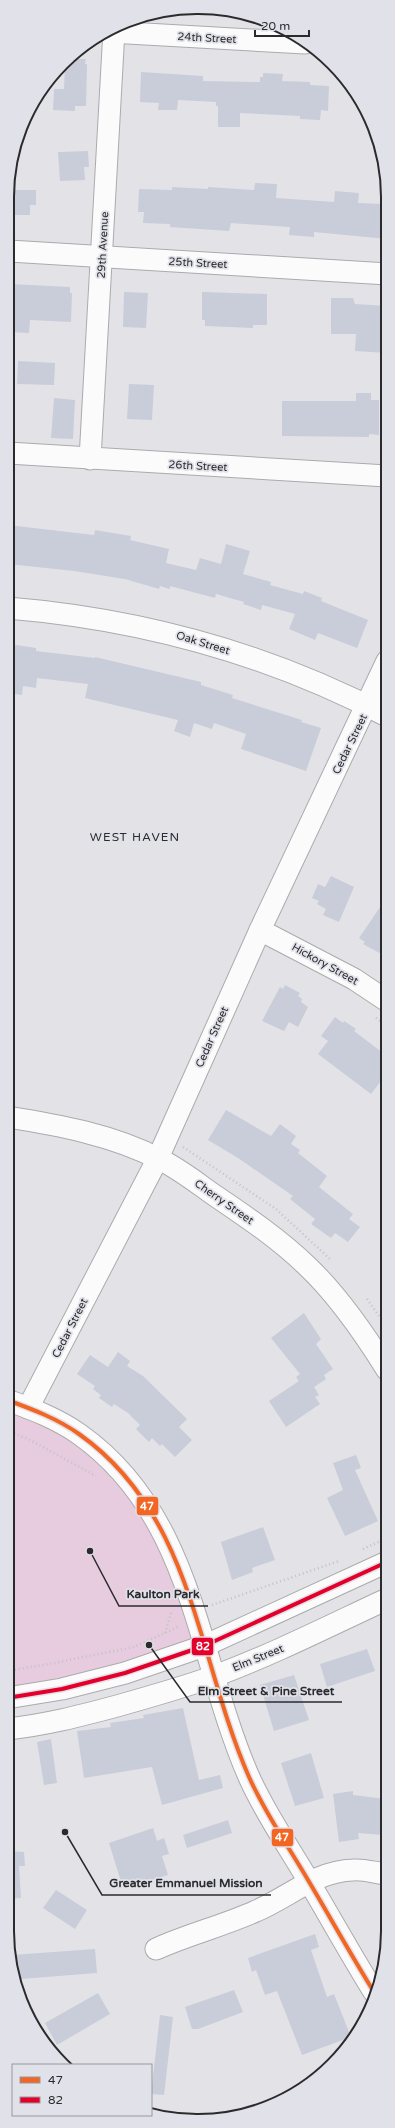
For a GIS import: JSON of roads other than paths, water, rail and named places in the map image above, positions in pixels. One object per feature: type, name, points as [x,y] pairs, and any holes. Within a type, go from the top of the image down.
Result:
[{"type":"street","name":"24th Street","points":[[118,32],[295,42]]},
{"type":"street","name":"29th Avenue","points":[[90,459],[102,257],[112,35]]},
{"type":"street","name":"25th Street","points":[[14,251],[381,274]]},
{"type":"street","name":"26th Street","points":[[14,454],[381,476]]},
{"type":"street","name":"Oak Street","points":[[14,608],[65,612],[150,628],[193,639],[317,682],[381,713]]},
{"type":"street","name":"Cedar Street","points":[[28,1408],[158,1158],[260,930],[368,706],[381,676]]},
{"type":"street","name":"Hickory Street","points":[[260,930],[354,979],[381,997]]},
{"type":"street","name":"Cherry Street","points":[[14,1118],[63,1126],[121,1144],[158,1158],[236,1209],[305,1264],[335,1296],[381,1360]]},
{"type":"street","points":[[14,1402],[78,1434],[95,1447],[126,1478],[153,1513],[163,1531],[181,1572],[214,1677],[249,1777],[270,1817],[371,1988]]},
{"type":"street","points":[[14,1697],[62,1689],[124,1673],[204,1646],[381,1565]]},
{"type":"street","name":"Elm Street","points":[[14,1728],[34,1726],[77,1717],[158,1695],[214,1677],[284,1648],[381,1602]]},
{"type":"street","points":[[156,1949],[187,1935],[255,1912],[274,1903],[309,1882],[332,1872],[354,1870],[381,1873]]},
{"type":"place","name":"Kaulton Park","points":[[90,1551]]},
{"type":"place","name":"Elm Street & Pine Street","points":[[149,1645]]},
{"type":"place","name":"Greater Emmanuel Mission","points":[[65,1832]]},
{"type":"district","name":"WEST HAVEN","points":[[135,837]]}]
